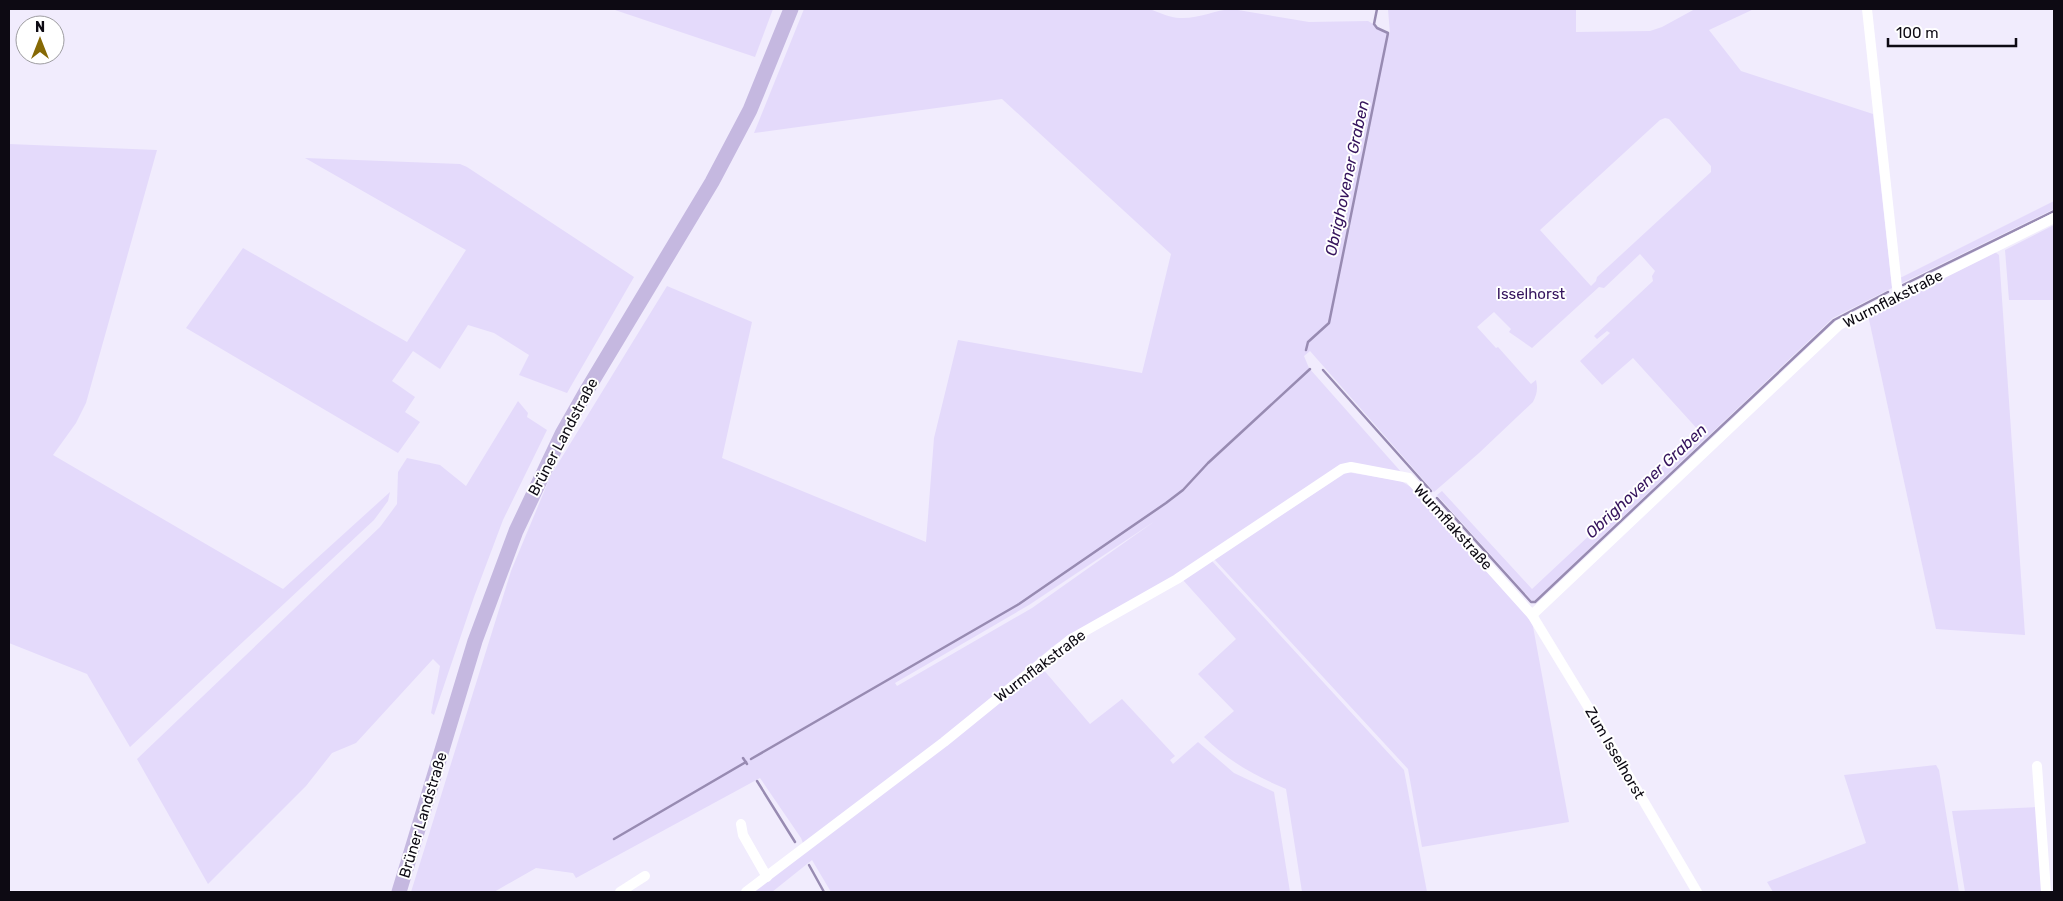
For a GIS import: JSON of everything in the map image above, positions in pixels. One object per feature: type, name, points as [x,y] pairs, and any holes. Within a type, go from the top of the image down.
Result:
[{"type":"main road","name":"Brüner Landstraße","points":[[399,892],[475,641],[516,531],[578,404],[712,182],[750,110],[791,9]]},
{"type":"street","points":[[1866,9],[1898,296]]},
{"type":"street","name":"Wurmflakstraße","points":[[746,892],[944,742],[1071,639],[1177,579],[1342,469],[1351,468],[1409,478],[1532,615],[1839,325],[2054,218]]},
{"type":"street","name":"Zum Isselhorst","points":[[1532,615],[1697,892]]},
{"type":"street","points":[[2036,766],[2046,892]]},
{"type":"street","points":[[740,824],[743,835],[766,877]]},
{"type":"street","points":[[619,892],[645,876]]},
{"type":"green space","points":[[612,9],[773,9],[755,57]]},
{"type":"green space","name":"Isselhorst","points":[[804,9],[1149,9],[1180,18],[1232,9],[1309,22],[1368,21],[1390,34],[1388,9],[1576,9],[1576,32],[1650,31],[1662,27],[1695,9],[1754,9],[1709,30],[1741,71],[1873,114],[1892,288],[1833,318],[1533,602],[1437,495],[1442,491],[1532,589],[1700,432],[1633,358],[1602,385],[1580,361],[1610,333],[1607,331],[1597,339],[1594,336],[1653,281],[1652,276],[1655,271],[1640,254],[1604,288],[1599,287],[1532,348],[1509,332],[1511,329],[1494,312],[1477,327],[1531,384],[1536,380],[1536,394],[1533,402],[1434,492],[1310,351],[1304,356],[1309,368],[1402,473],[1346,463],[1168,580],[1056,644],[1001,689],[1042,668],[1090,724],[1122,699],[1175,756],[1170,760],[1173,764],[1198,742],[1234,773],[1274,792],[1290,892],[831,892],[812,860],[772,892],[751,892],[806,851],[801,838],[760,778],[576,878],[573,873],[536,868],[494,892],[411,892],[511,571],[551,475],[667,286],[752,322],[722,458],[926,542],[934,438],[958,340],[1142,373],[1171,254],[1002,99],[754,133]],"holes":[[[1669,119],[1711,166],[1711,172],[1597,277],[1591,286],[1540,230],[1660,120]],[[1155,521],[1032,608],[897,686],[895,683],[1029,605]]]},
{"type":"green space","points":[[9,144],[157,150],[86,403],[76,423],[53,455],[283,589],[390,492],[388,501],[374,520],[130,747],[87,674],[9,643]]},
{"type":"green space","points":[[305,158],[460,164],[634,277],[567,393],[519,375],[529,355],[494,333],[468,325],[440,369],[413,351],[392,381],[415,397],[405,412],[420,422],[398,453],[186,328],[243,248],[407,342],[466,250]]},
{"type":"green space","points":[[2054,201],[2054,209],[1898,285],[1900,278]]},
{"type":"green space","points":[[2054,225],[2054,300],[2009,300],[2005,250]]},
{"type":"green space","points":[[1995,252],[1999,255],[2025,635],[1936,629],[1868,315]]},
{"type":"green space","points":[[518,401],[528,413],[527,417],[547,430],[503,520],[474,597],[434,715],[431,713],[440,666],[433,659],[356,743],[332,753],[306,786],[208,884],[137,759],[380,527],[397,504],[398,472],[407,458],[440,465],[466,486]]},
{"type":"green space","points":[[1347,472],[1401,481],[1414,489],[1532,621],[1569,822],[1422,847],[1408,769],[1214,559]]},
{"type":"green space","points":[[1212,561],[1404,770],[1427,892],[1302,892],[1286,789],[1242,767],[1204,737],[1234,711],[1198,674],[1236,639],[1183,580]]},
{"type":"green space","points":[[1936,765],[1939,770],[1959,892],[1773,892],[1767,882],[1866,843],[1844,775]]},
{"type":"green space","points":[[2037,807],[2043,892],[1965,892],[1952,811]]},
{"type":"waterway","name":"Obrighovener Graben","points":[[1306,350],[1308,342],[1329,323],[1388,33],[1377,28],[1374,24],[1377,9]]},
{"type":"waterway","name":"Obrighovener Graben","points":[[1903,285],[2054,211]]},
{"type":"waterway","name":"Obrighovener Graben","points":[[1437,498],[1531,602],[1535,602],[1834,320],[1888,292]]},
{"type":"waterway","points":[[751,759],[1019,604],[1166,503],[1183,490],[1208,463],[1310,369]]},
{"type":"waterway","name":"Obrighovener Graben","points":[[1323,370],[1431,491]]},
{"type":"waterway","points":[[743,758],[747,764]]},
{"type":"waterway","points":[[614,839],[746,762]]},
{"type":"waterway","points":[[757,781],[795,842]]},
{"type":"waterway","points":[[809,865],[824,892]]}]
